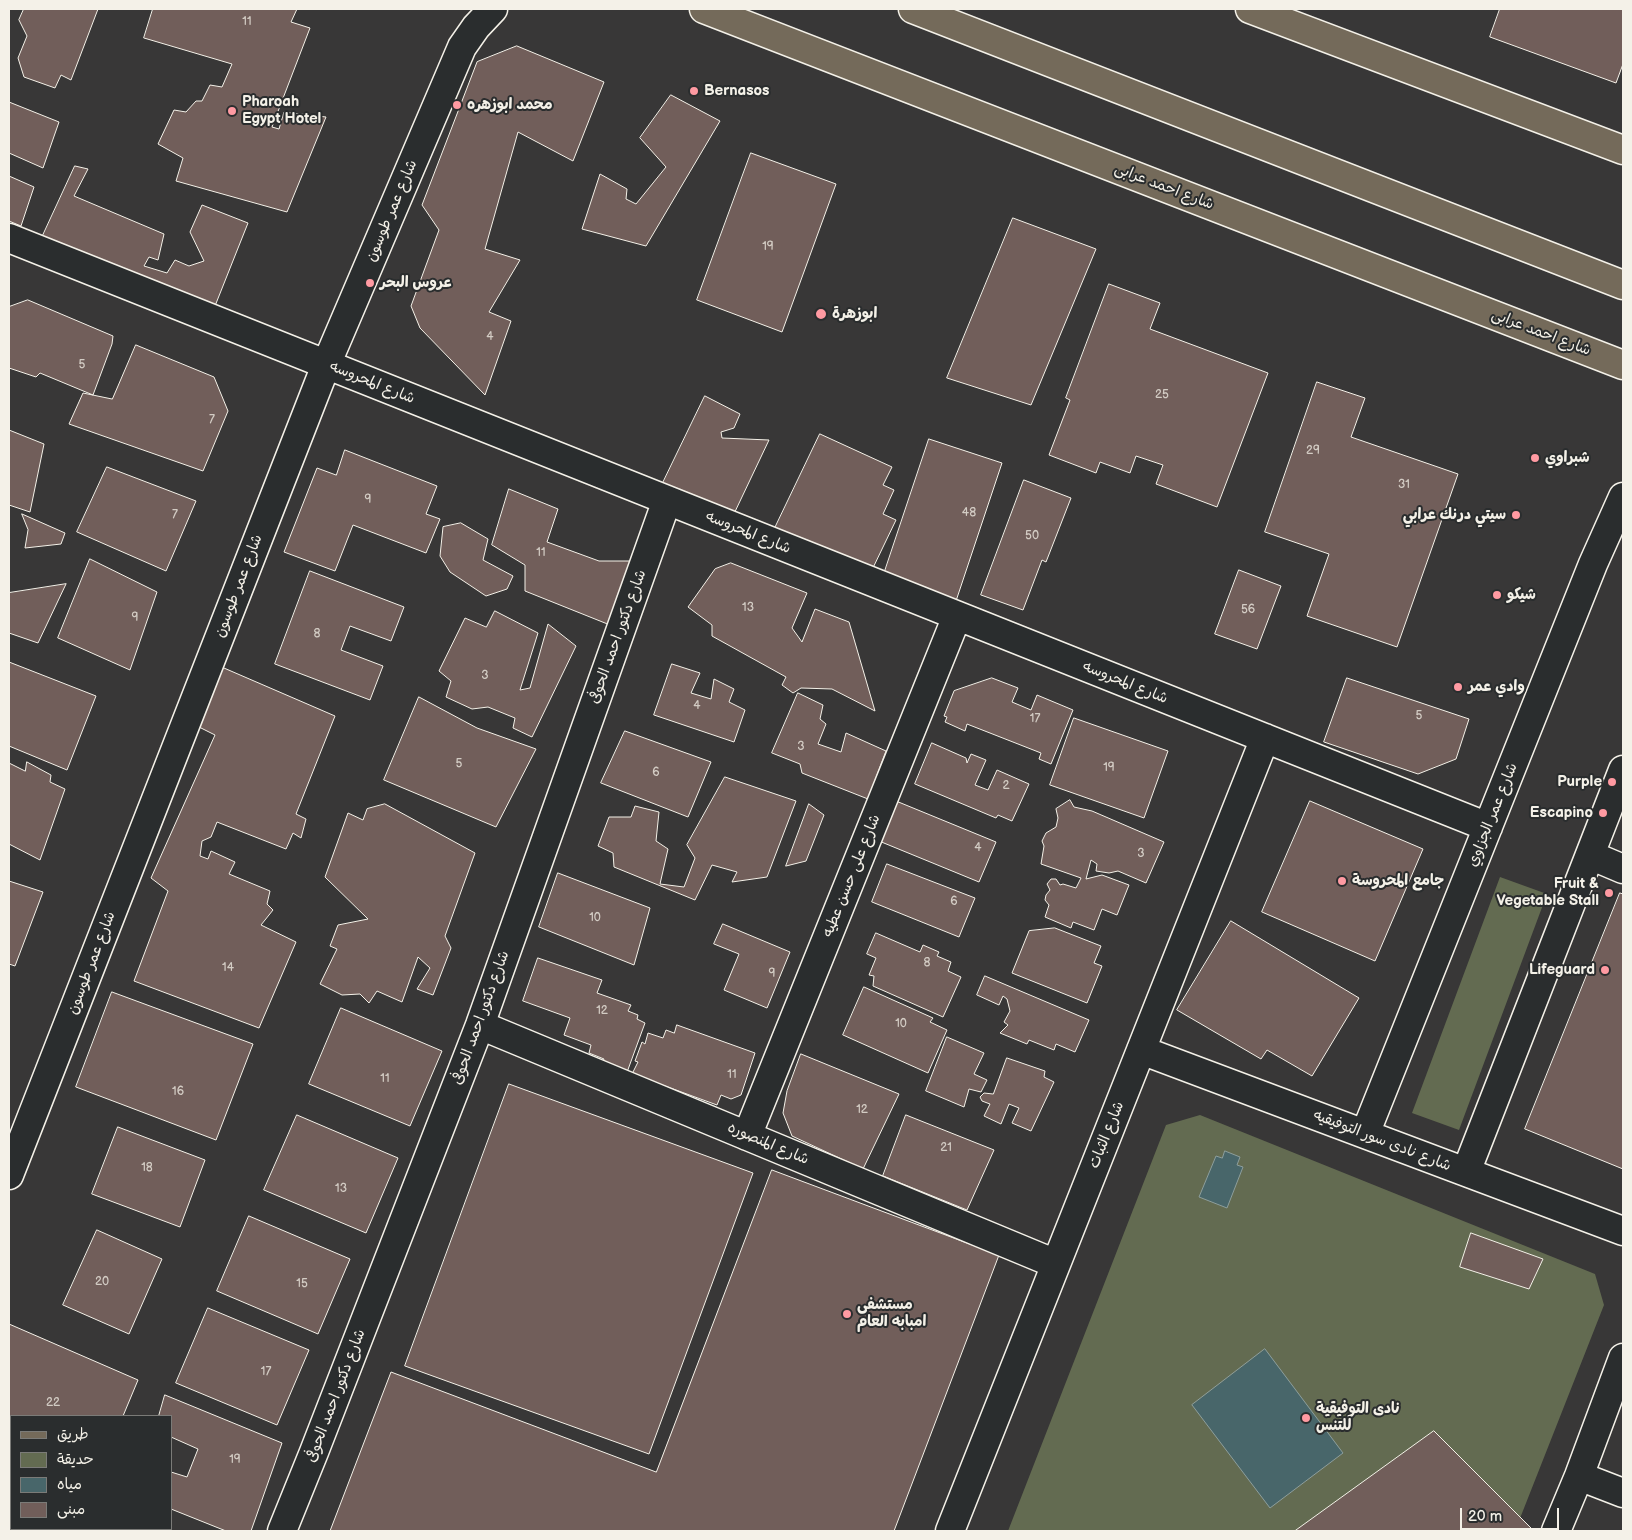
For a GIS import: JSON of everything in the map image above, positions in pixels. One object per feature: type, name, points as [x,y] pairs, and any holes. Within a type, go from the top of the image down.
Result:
[{"type":"main road","name":"شارع احمد عرابى","points":[[704,9],[1623,365]]},
{"type":"main road","points":[[913,9],[1623,285]]},
{"type":"main road","points":[[1250,9],[1623,150]]},
{"type":"street","name":"شارع عمر طوسون","points":[[9,1175],[326,365],[462,47],[476,27],[493,9]]},
{"type":"street","name":"شارع المحروسه","points":[[9,238],[1488,827]]},
{"type":"street","name":"شارع عمر الجزاوي","points":[[1365,1134],[1593,564],[1623,497]]},
{"type":"street","name":"شارع دكتور احمد الحوفى","points":[[282,1531],[322,1434],[480,1025],[667,500]]},
{"type":"street","name":"شارع على حسن عطيه","points":[[747,1136],[957,616]]},
{"type":"street","name":"شارع الثبات","points":[[950,1531],[1264,738]]},
{"type":"street","points":[[1466,1172],[1623,770]]},
{"type":"street","points":[[1590,855],[1623,869]]},
{"type":"street","name":"شارع المنصوره","points":[[480,1025],[1056,1264]]},
{"type":"street","name":"شارع نادى سور التوفيقيه","points":[[1141,1050],[1623,1231]]},
{"type":"street","points":[[1556,1531],[1580,1476],[1623,1358]]},
{"type":"street","points":[[1580,1476],[1623,1493]]},
{"type":"green space","points":[[1500,877],[1547,894],[1459,1130],[1412,1113]]},
{"type":"green space","name":"نادى التوفيقية للتنس","points":[[1200,1115],[1595,1274],[1604,1305],[1515,1531],[1008,1531],[1166,1125]]},
{"type":"water","points":[[1225,1151],[1240,1157],[1237,1165],[1243,1167],[1227,1208],[1199,1197],[1216,1156],[1222,1158]]},
{"type":"water","points":[[1265,1349],[1343,1453],[1270,1508],[1192,1405]]},
{"type":"building","points":[[24,9],[98,9],[71,80],[61,75],[55,88],[24,77],[18,58],[27,36],[19,20]]},
{"type":"building","name":"Pharoah Egypt Hotel","points":[[153,9],[297,9],[291,22],[310,28],[272,127],[279,129],[284,112],[326,117],[287,212],[176,181],[183,158],[158,144],[174,110],[186,112],[196,101],[202,101],[210,85],[222,87],[232,64],[144,38]]},
{"type":"building","points":[[1500,9],[1623,9],[1623,64],[1616,83],[1490,37]]},
{"type":"building","points":[[517,46],[604,82],[573,161],[518,132],[485,249],[520,260],[489,312],[511,321],[485,395],[420,328],[411,306],[439,230],[422,205],[477,62]]},
{"type":"building","points":[[671,95],[720,121],[646,246],[582,229],[600,174],[627,189],[626,199],[636,204],[666,167],[640,138]]},
{"type":"building","points":[[9,102],[59,122],[43,168],[9,153]]},
{"type":"building","points":[[751,153],[836,184],[782,332],[697,300]]},
{"type":"building","points":[[75,166],[88,169],[74,196],[164,234],[158,260],[149,257],[144,266],[167,273],[175,260],[189,266],[204,261],[190,232],[202,205],[248,223],[213,311],[39,244]]},
{"type":"building","points":[[9,176],[34,187],[21,226],[9,221]]},
{"type":"building","points":[[1013,218],[1096,249],[1031,405],[947,378]]},
{"type":"building","points":[[1109,284],[1160,303],[1150,329],[1268,373],[1217,507],[1156,484],[1163,465],[1136,456],[1130,473],[1100,462],[1096,473],[1049,455],[1070,400],[1066,398]]},
{"type":"building","points":[[28,300],[113,336],[112,344],[93,395],[40,373],[36,377],[9,368],[9,307]]},
{"type":"building","points":[[136,345],[214,377],[228,411],[203,471],[69,424],[83,393],[112,399]]},
{"type":"building","points":[[1317,382],[1365,398],[1351,437],[1458,474],[1397,647],[1307,616],[1329,554],[1265,532]]},
{"type":"building","points":[[705,396],[740,414],[734,428],[721,432],[722,438],[769,440],[732,518],[659,491]]},
{"type":"building","points":[[9,430],[44,444],[30,512],[9,505]]},
{"type":"building","points":[[820,434],[892,467],[883,485],[894,490],[883,514],[896,520],[871,572],[775,528]]},
{"type":"building","points":[[929,439],[1002,463],[955,604],[882,580]]},
{"type":"building","points":[[345,450],[437,486],[426,514],[440,519],[426,553],[353,525],[335,571],[284,552],[317,468],[336,475]]},
{"type":"building","points":[[107,467],[196,501],[166,571],[77,532]]},
{"type":"building","points":[[1024,480],[1071,498],[1046,562],[1042,560],[1023,610],[981,595]]},
{"type":"building","points":[[509,489],[558,509],[547,542],[599,561],[637,561],[615,627],[525,591],[525,565],[492,545]]},
{"type":"building","points":[[22,514],[65,533],[61,544],[25,548],[28,530]]},
{"type":"building","points":[[461,523],[488,539],[483,560],[513,576],[507,589],[486,596],[450,572],[440,556],[443,527]]},
{"type":"building","points":[[90,559],[157,592],[130,670],[58,638]]},
{"type":"building","points":[[731,563],[807,593],[792,628],[802,642],[815,609],[849,622],[875,711],[832,689],[801,688],[793,693],[782,685],[786,677],[712,636],[712,625],[688,607],[715,569]]},
{"type":"building","points":[[1239,570],[1281,586],[1257,649],[1215,634]]},
{"type":"building","points":[[310,571],[404,607],[391,641],[350,626],[341,650],[383,666],[370,700],[275,664]]},
{"type":"building","points":[[66,584],[38,643],[9,633],[9,593]]},
{"type":"building","points":[[495,611],[538,633],[520,690],[530,688],[548,624],[576,646],[532,737],[513,728],[515,718],[488,707],[472,709],[446,697],[451,681],[439,671],[465,618],[486,627]]},
{"type":"building","points":[[9,662],[96,696],[67,770],[9,746]]},
{"type":"building","points":[[672,664],[700,673],[691,693],[711,699],[714,679],[734,689],[729,702],[745,710],[734,742],[654,715]]},
{"type":"building","points":[[217,665],[335,716],[296,814],[306,819],[301,838],[293,833],[286,849],[217,822],[211,837],[202,841],[200,856],[208,859],[211,851],[235,862],[229,874],[270,891],[267,904],[273,910],[261,925],[296,942],[259,1028],[134,981],[168,891],[151,878],[215,735],[191,723]]},
{"type":"building","points":[[992,678],[1018,688],[1012,702],[1031,710],[1037,695],[1073,710],[1051,764],[1039,759],[1041,753],[967,724],[965,731],[945,722],[947,717],[944,716],[954,691]]},
{"type":"building","points":[[1347,678],[1469,719],[1456,759],[1418,774],[1324,742]]},
{"type":"building","points":[[798,693],[823,705],[820,719],[826,724],[818,744],[841,752],[846,733],[886,751],[868,799],[802,773],[800,764],[772,753]]},
{"type":"building","points":[[419,697],[477,728],[536,749],[496,827],[384,780]]},
{"type":"building","points":[[1074,718],[1168,751],[1144,818],[1050,785]]},
{"type":"building","points":[[625,731],[711,762],[688,817],[601,783]]},
{"type":"building","points":[[932,743],[966,758],[967,763],[971,754],[986,760],[975,785],[988,790],[997,770],[1029,784],[1012,821],[998,815],[996,818],[915,784]]},
{"type":"building","points":[[27,762],[51,775],[50,782],[65,789],[40,860],[9,844],[9,763],[25,771]]},
{"type":"building","points":[[725,777],[796,801],[767,877],[732,882],[737,872],[712,865],[695,900],[614,867],[613,853],[598,846],[609,817],[631,817],[635,806],[659,812],[656,841],[668,849],[660,884],[684,887],[695,858],[687,845]]},
{"type":"building","points":[[1070,800],[1074,807],[1092,811],[1164,842],[1146,883],[1118,871],[1109,873],[1096,871],[1097,864],[1091,860],[1086,879],[1102,875],[1129,885],[1117,915],[1102,909],[1094,930],[1073,922],[1071,928],[1045,917],[1049,905],[1045,900],[1050,890],[1047,884],[1051,879],[1056,879],[1060,885],[1063,884],[1076,888],[1081,878],[1041,864],[1044,846],[1042,841],[1046,833],[1056,827],[1058,818],[1056,809]]},
{"type":"building","points":[[896,801],[996,842],[979,882],[879,841]]},
{"type":"building","name":"جامع المحروسة","points":[[1310,801],[1423,849],[1375,961],[1262,912]]},
{"type":"building","points":[[385,804],[475,853],[445,936],[451,948],[433,995],[417,989],[430,968],[418,957],[402,1002],[377,991],[369,1003],[360,994],[342,995],[320,984],[337,949],[330,946],[338,925],[368,919],[325,877],[348,813],[363,820],[367,809]]},
{"type":"building","points":[[809,804],[824,815],[806,861],[786,866]]},
{"type":"building","points":[[887,864],[975,898],[959,937],[872,902]]},
{"type":"building","points":[[558,873],[650,908],[634,965],[539,927]]},
{"type":"building","points":[[9,881],[43,892],[15,966],[9,964]]},
{"type":"building","points":[[1620,893],[1623,894],[1623,1169],[1525,1129]]},
{"type":"building","points":[[1231,921],[1359,998],[1312,1076],[1267,1050],[1261,1059],[1177,1010]]},
{"type":"building","points":[[723,924],[790,952],[767,1008],[724,990],[739,954],[714,944]]},
{"type":"building","points":[[1055,928],[1101,946],[1094,963],[1102,966],[1087,1003],[1012,973],[1029,931]]},
{"type":"building","points":[[876,933],[920,952],[923,945],[939,952],[937,956],[951,962],[948,971],[961,977],[943,1017],[873,986],[874,976],[869,975],[876,958],[867,954]]},
{"type":"building","points":[[538,958],[602,980],[597,993],[631,1005],[628,1011],[638,1015],[637,1019],[645,1023],[626,1075],[601,1066],[604,1059],[589,1053],[591,1045],[564,1035],[570,1018],[523,1001]]},
{"type":"building","points":[[985,976],[1089,1020],[1075,1052],[1056,1044],[1054,1050],[1029,1040],[1027,1044],[1000,1033],[1008,1025],[1004,1022],[1010,1011],[1007,999],[1003,996],[999,1005],[977,995]]},
{"type":"building","points":[[864,987],[933,1018],[930,1022],[947,1030],[928,1073],[843,1035]]},
{"type":"building","points":[[112,992],[253,1044],[216,1140],[76,1087]]},
{"type":"building","points":[[341,1008],[442,1051],[410,1126],[309,1084]]},
{"type":"building","points":[[677,1025],[755,1053],[741,1095],[731,1099],[721,1095],[717,1105],[632,1074],[638,1062],[635,1061],[642,1042],[645,1044],[648,1033],[663,1038],[666,1030],[674,1033]]},
{"type":"building","points":[[947,1037],[984,1053],[974,1074],[987,1080],[981,1092],[969,1089],[964,1107],[926,1091]]},
{"type":"building","points":[[801,1054],[899,1094],[863,1169],[792,1136],[783,1113],[787,1091]]},
{"type":"building","points":[[1007,1058],[1045,1071],[1044,1077],[1054,1082],[1031,1131],[1012,1123],[1019,1108],[1009,1104],[1001,1124],[984,1116],[990,1104],[982,1101],[980,1097],[984,1093],[993,1094]]},
{"type":"building","points":[[509,1084],[753,1173],[649,1454],[405,1366]]},
{"type":"building","points":[[297,1115],[398,1158],[366,1233],[264,1190]]},
{"type":"building","points":[[906,1115],[994,1150],[967,1210],[883,1176]]},
{"type":"building","points":[[118,1127],[205,1160],[180,1227],[92,1194]]},
{"type":"building","name":"مستشفى امبابه العام","points":[[772,1170],[999,1255],[894,1531],[330,1531],[391,1372],[656,1472]]},
{"type":"building","points":[[249,1216],[350,1259],[318,1334],[217,1291]]},
{"type":"building","points":[[97,1230],[162,1259],[129,1334],[63,1305]]},
{"type":"building","points":[[1471,1233],[1543,1259],[1529,1289],[1460,1267]]},
{"type":"building","points":[[208,1308],[309,1350],[277,1425],[176,1383]]},
{"type":"building","points":[[9,1324],[138,1380],[123,1415],[10,1415],[9,1442]]},
{"type":"building","points":[[165,1395],[282,1443],[251,1531],[226,1531],[172,1509],[172,1472],[187,1477],[198,1449],[172,1437],[172,1415],[159,1415]]},
{"type":"building","points":[[1434,1431],[1534,1531],[1295,1531]]},
{"type":"building","points":[[9,1468],[10,1530],[78,1530],[78,1531],[9,1531]]},
{"type":"building","points":[[158,1530],[160,1531],[110,1531]]},
{"type":"place","name":"Bernasos","points":[[694,91]]},
{"type":"place","name":"محمد ابوزهره","points":[[457,105]]},
{"type":"place","name":"Pharoah Egypt Hotel","points":[[232,111]]},
{"type":"place","name":"عروس البحر","points":[[370,283]]},
{"type":"place","name":"ابوزهرة","points":[[821,314]]},
{"type":"place","name":"شبراوي","points":[[1535,458]]},
{"type":"place","name":"سيتي درنك عرابي","points":[[1516,515]]},
{"type":"place","name":"شيكو","points":[[1497,595]]},
{"type":"place","name":"وادي عمر","points":[[1458,687]]},
{"type":"place","name":"Purple","points":[[1612,782]]},
{"type":"place","name":"Escapino","points":[[1603,813]]},
{"type":"place","name":"جامع المحروسة","points":[[1342,881]]},
{"type":"place","name":"Fruit & Vegetable Stall","points":[[1609,893]]},
{"type":"place","name":"Lifeguard","points":[[1605,970]]},
{"type":"place","name":"مستشفى امبابه العام","points":[[847,1314]]},
{"type":"place","name":"نادى التوفيقية للتنس","points":[[1306,1418]]}]
